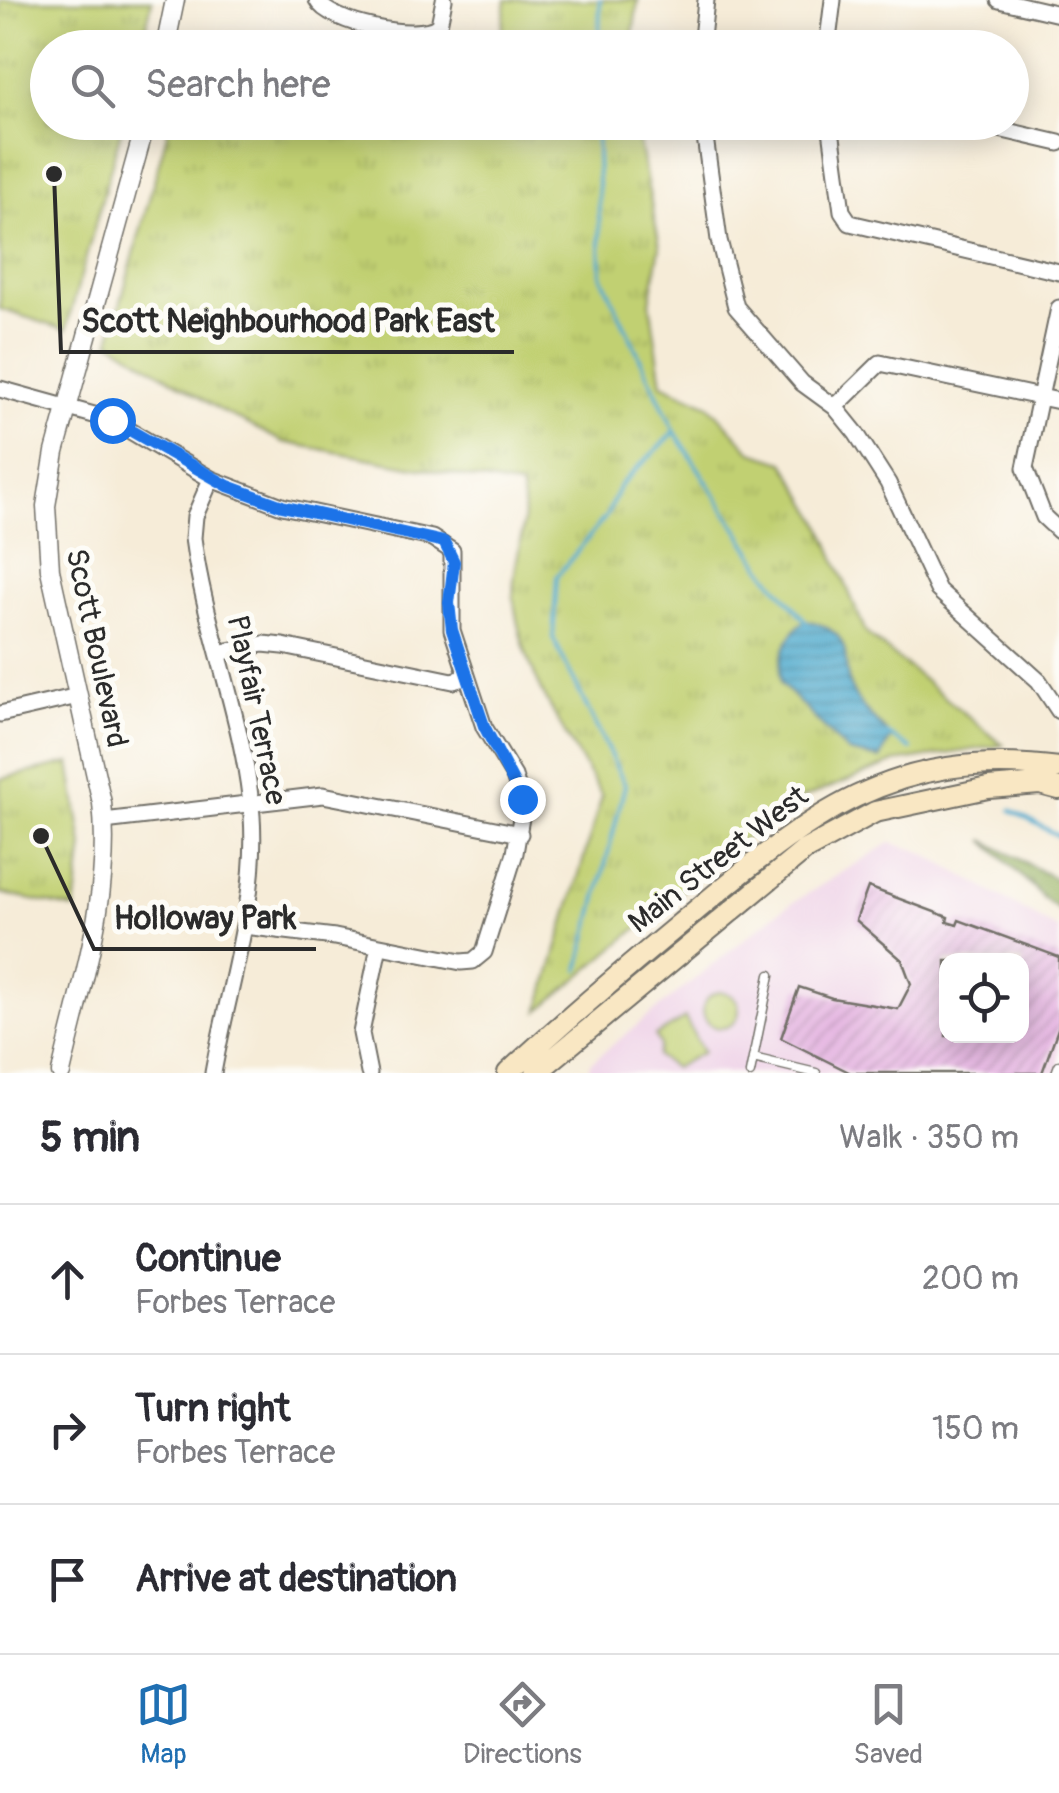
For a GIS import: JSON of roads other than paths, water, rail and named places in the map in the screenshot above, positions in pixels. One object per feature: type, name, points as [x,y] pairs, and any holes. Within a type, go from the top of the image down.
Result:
[{"type":"main road","name":"Main Street West","points":[[508,1073],[790,832],[832,807],[938,768],[1000,761],[1059,768]]},
{"type":"main road","name":"Main Street West","points":[[536,1073],[805,850],[860,820],[949,793],[1020,784],[1059,789]]},
{"type":"street","points":[[169,30],[175,0]]},
{"type":"street","points":[[317,0],[322,10],[336,18],[399,30]]},
{"type":"street","points":[[428,30],[439,25],[444,0]]},
{"type":"street","points":[[702,30],[706,0]]},
{"type":"street","points":[[830,30],[833,0]]},
{"type":"street","points":[[1000,0],[1059,14]]},
{"type":"street","points":[[1029,136],[1059,143]]},
{"type":"street","name":"Scott Boulevard","points":[[61,1073],[101,897],[104,821],[46,537],[49,482],[141,140]]},
{"type":"street","points":[[705,140],[719,240],[736,307],[802,383],[835,407],[888,483],[938,590],[1038,682],[1059,711]]},
{"type":"street","points":[[832,140],[842,211],[850,224],[1059,272]]},
{"type":"street","points":[[1059,308],[1026,478],[1047,522],[1059,530]]},
{"type":"street","points":[[835,407],[880,362],[1059,401]]},
{"type":"street","points":[[0,389],[119,424],[212,479],[282,506],[444,542],[454,562],[449,614],[467,677],[484,726],[520,791],[520,834],[487,946],[478,959],[461,962],[244,926]]},
{"type":"street","name":"Playfair Terrace","points":[[212,479],[196,516],[194,538],[250,802],[253,854],[244,926],[214,1073]]},
{"type":"street","points":[[218,653],[264,644],[453,680],[467,677]]},
{"type":"street","points":[[0,714],[78,696]]},
{"type":"street","points":[[104,821],[323,795],[520,834]]},
{"type":"street","points":[[369,1073],[361,1033],[380,946]]},
{"type":"lane","points":[[750,1073],[770,975]]},
{"type":"lane","points":[[753,1058],[816,1073]]},
{"type":"lane","points":[[1056,1073],[1059,1066]]},
{"type":"water","points":[[806,620],[824,626],[841,642],[854,694],[891,737],[880,759],[848,752],[781,684],[784,648]]},
{"type":"waterway","points":[[599,30],[600,0]]},
{"type":"waterway","points":[[597,140],[601,275],[675,432],[765,572],[808,624]]},
{"type":"waterway","points":[[579,970],[625,785],[553,638],[557,576],[607,515],[620,485],[675,432]]},
{"type":"waterway","points":[[887,734],[911,749]]},
{"type":"waterway","points":[[1011,810],[1059,836]]},
{"type":"place","name":"Scott Neighbourhood Park East","points":[[54,174]]},
{"type":"place","name":"Holloway Park","points":[[41,836]]}]
